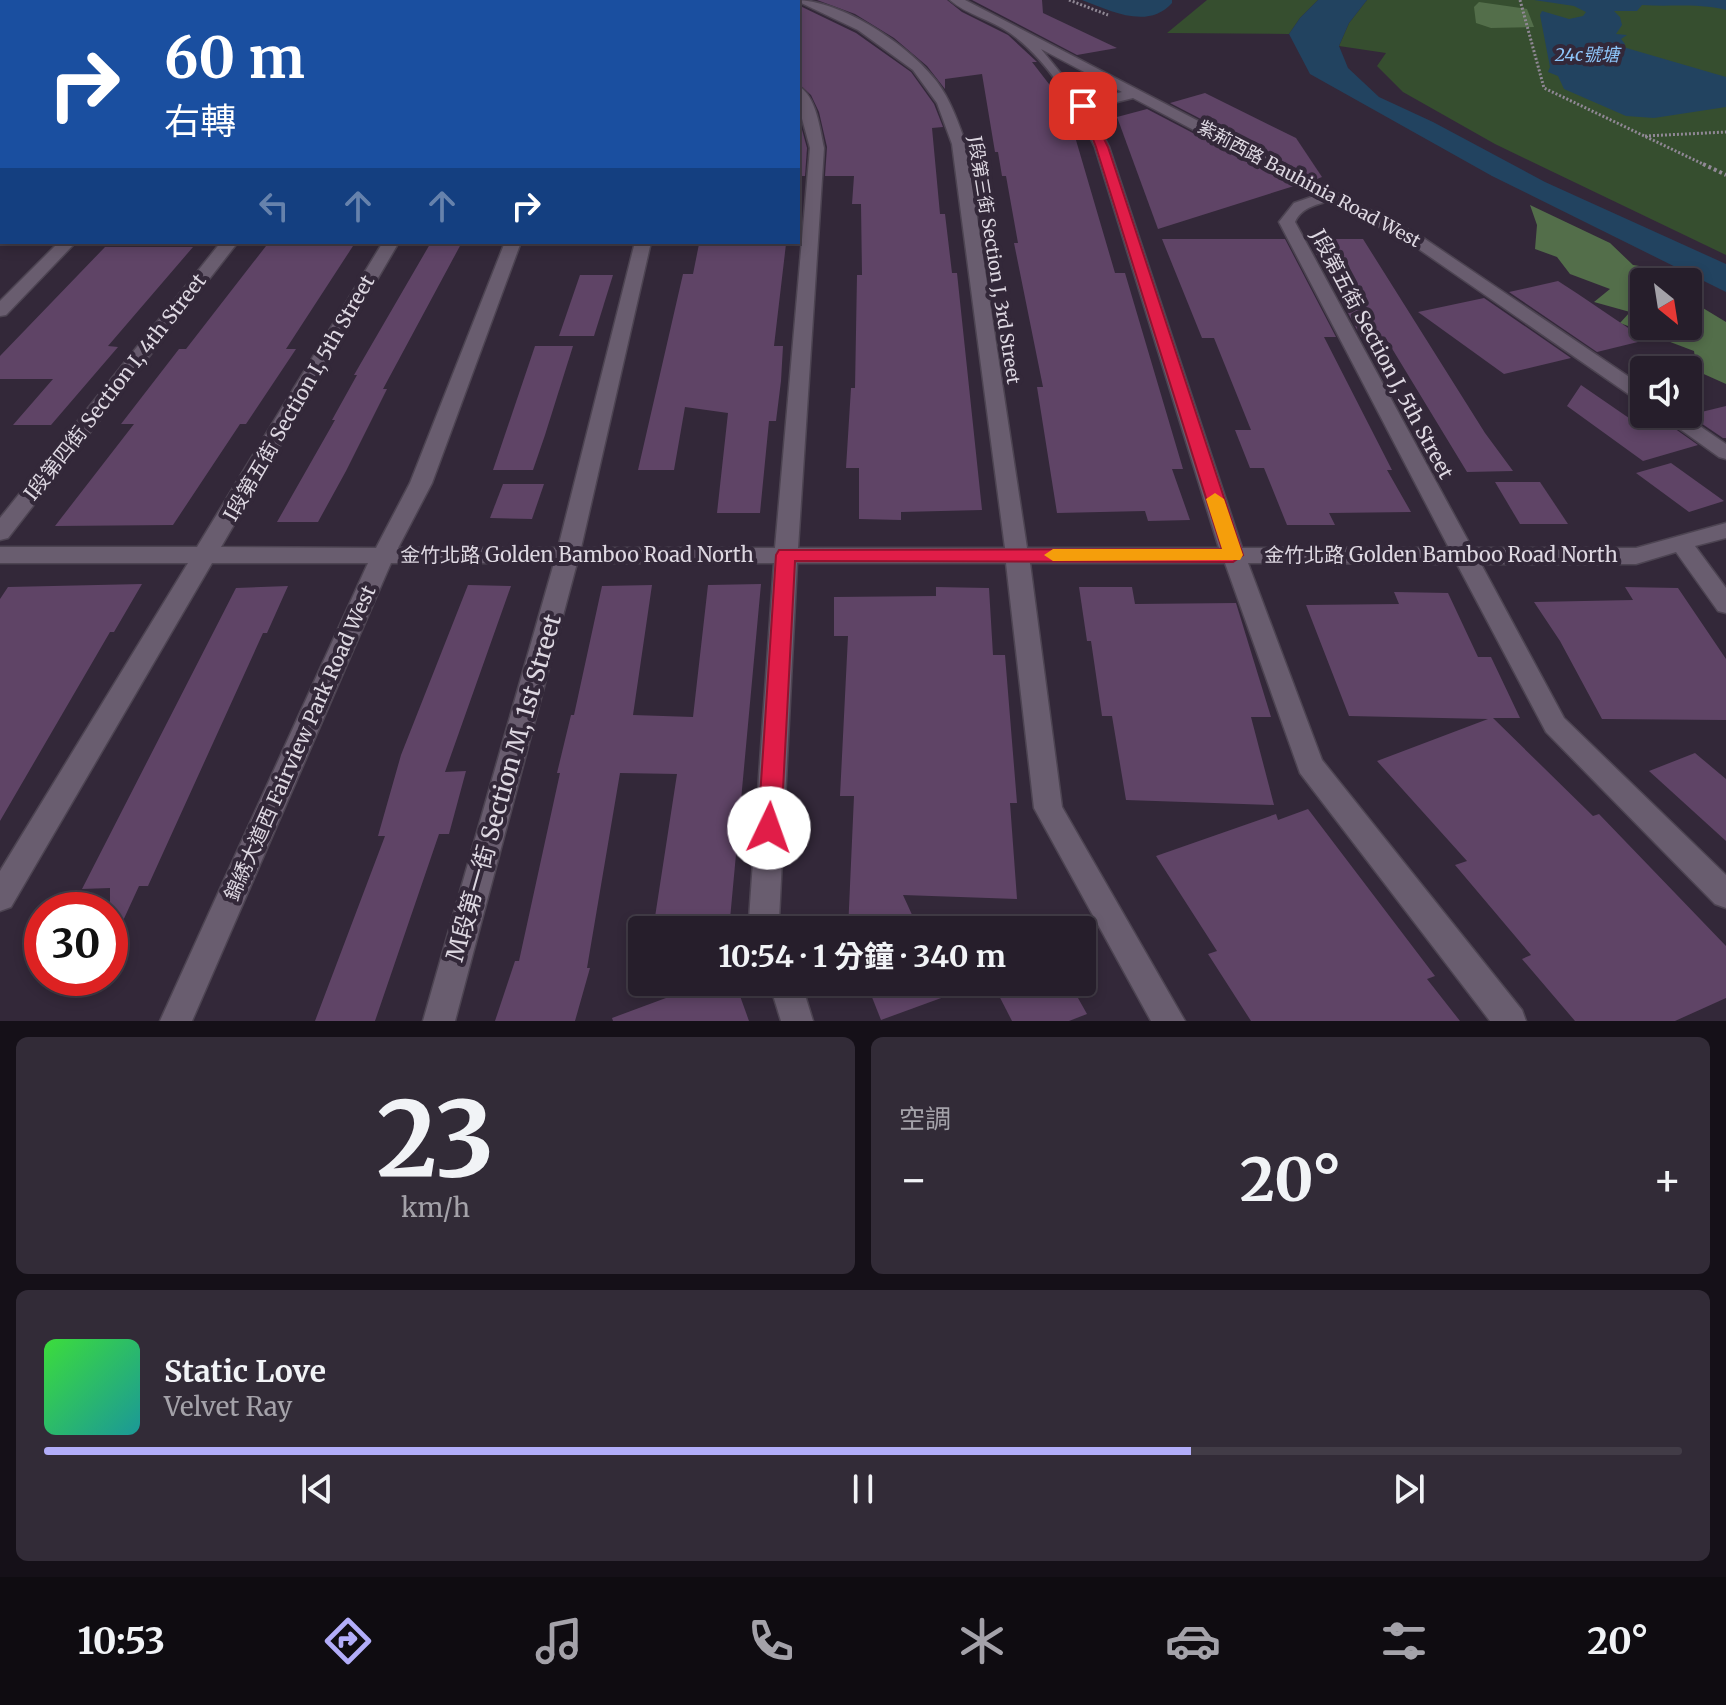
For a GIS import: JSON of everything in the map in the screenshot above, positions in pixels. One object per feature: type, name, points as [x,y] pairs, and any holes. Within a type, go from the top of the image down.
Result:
[{"type":"street","name":"J段第三街 Section J, 3rd Street","points":[[801,0],[870,32],[903,54],[928,79],[944,104],[959,144],[1017,555],[1048,808],[1169,1021]]},
{"type":"street","name":"紫荊西路 Bauhinia Road West","points":[[956,0],[1332,195],[1438,254],[1630,386]]},
{"type":"street","points":[[1014,30],[1057,71],[1083,106],[1102,147],[1233,555],[1310,765],[1510,1021]]},
{"type":"street","points":[[1083,106],[1135,93]]},
{"type":"street","points":[[764,916],[786,555],[817,148],[809,113],[800,94]]},
{"type":"street","name":"J段第五街 Section J, 5th Street","points":[[1332,195],[1300,205],[1290,212],[1287,222],[1465,555]]},
{"type":"street","points":[[0,311],[66,244]]},
{"type":"street","name":"I段第四街 Section I, 4th Street","points":[[0,533],[228,244]]},
{"type":"street","name":"I段第五街 Section I, 5th Street","points":[[0,898],[390,244]]},
{"type":"street","name":"錦綉大道西 Fairview Park Road West","points":[[176,1021],[383,555],[421,483],[512,244]]},
{"type":"street","name":"M段第一街 Section M, 1st Street","points":[[439,1021],[568,554],[643,244]]},
{"type":"street","points":[[1689,428],[1726,453]]},
{"type":"street","name":"金竹北路 Golden Bamboo Road North","points":[[0,555],[1636,556],[1726,530]]},
{"type":"street","points":[[1681,543],[1726,605]]},
{"type":"street","points":[[1465,555],[1555,725],[1726,895]]},
{"type":"street","points":[[789,996],[797,1021]]},
{"type":"path","points":[[1069,0],[1108,15]]},
{"type":"path","points":[[1520,0],[1544,88],[1726,175]]},
{"type":"path","points":[[1644,136],[1726,132]]},
{"type":"green space","points":[[1207,0],[1318,0],[1289,34],[1167,33]]},
{"type":"green space","points":[[1367,0],[1726,0],[1726,255],[1495,144],[1403,92],[1377,66],[1386,53],[1339,46],[1349,23]]},
{"type":"green space","points":[[1479,2],[1527,9],[1534,27],[1491,28],[1476,23],[1474,7]]},
{"type":"green space","points":[[1530,205],[1610,243],[1633,265],[1652,268],[1630,268],[1630,312],[1594,302],[1610,289],[1570,274],[1557,257],[1535,249],[1537,225]]},
{"type":"green space","points":[[1702,307],[1726,322],[1726,384],[1702,373],[1702,356],[1695,356],[1694,351],[1665,340],[1702,340]]},
{"type":"green space","points":[[1630,312],[1630,327],[1620,323]]},
{"type":"water","points":[[1082,0],[1172,0],[1172,3],[1162,11],[1141,17],[1117,13]]},
{"type":"water","points":[[1318,0],[1367,0],[1349,23],[1339,46],[1348,68],[1379,97],[1545,182],[1726,264],[1726,292],[1702,280],[1702,268],[1678,268],[1492,176],[1310,74],[1289,34]]},
{"type":"water","name":"24c號塘","points":[[1534,0],[1726,0],[1726,10],[1642,5],[1637,11],[1614,11],[1622,25],[1616,34],[1627,35],[1621,39],[1625,44],[1623,47],[1726,77],[1726,107],[1654,118],[1626,116],[1564,89],[1558,76],[1548,72],[1550,67],[1540,15],[1542,11],[1569,19],[1583,16],[1586,12],[1574,6]]},
{"type":"building","points":[[817,0],[947,0],[962,12],[1008,35],[1037,62],[1032,62],[1066,106],[1115,273],[1125,273],[1183,469],[1172,469],[1190,520],[1148,521],[1145,511],[1057,513],[1037,387],[1043,387],[1014,243],[1018,243],[1006,176],[1002,176],[998,152],[995,152],[982,74],[945,79],[945,89],[927,66],[894,38],[855,14]]},
{"type":"building","points":[[972,0],[1042,0],[1043,13],[1117,48],[1077,55]]},
{"type":"building","points":[[800,6],[856,33],[911,72],[934,104],[943,127],[932,128],[940,214],[945,214],[952,273],[957,273],[982,510],[901,512],[901,520],[859,519],[859,468],[846,468],[851,388],[855,388],[857,275],[862,275],[861,204],[852,204],[854,176],[825,176],[827,147],[819,112],[811,95],[800,85]]},
{"type":"building","points":[[1205,93],[1296,138],[1322,177],[1317,179],[1170,103]]},
{"type":"building","points":[[1147,109],[1294,186],[1158,229],[1117,117]]},
{"type":"building","points":[[800,122],[807,148],[805,176],[800,176]]},
{"type":"building","points":[[1162,239],[1285,239],[1336,337],[1324,337],[1392,470],[1387,470],[1411,512],[1329,513],[1335,525],[1287,525],[1264,468],[1250,468],[1235,430],[1251,430],[1214,338],[1202,338]]},
{"type":"building","points":[[1308,239],[1363,239],[1485,433],[1513,471],[1467,472],[1385,337],[1361,337]]},
{"type":"building","points":[[430,244],[461,244],[383,389],[387,389],[318,522],[277,522],[335,420],[332,420],[357,375],[354,375]]},
{"type":"building","points":[[699,244],[786,244],[774,346],[783,346],[781,381],[776,421],[769,421],[760,513],[717,513],[728,413],[685,407],[674,470],[638,470],[683,274],[693,274]]},
{"type":"building","points":[[266,246],[353,246],[286,349],[296,349],[246,424],[240,424],[173,525],[55,526],[134,424],[121,424],[179,349],[186,349]]},
{"type":"building","points":[[105,247],[193,247],[108,346],[118,347],[51,425],[13,425],[53,379],[0,379],[0,356]]},
{"type":"building","points":[[580,275],[613,275],[594,336],[559,336]]},
{"type":"building","points":[[1558,281],[1630,329],[1630,340],[1646,340],[1597,352],[1509,292]]},
{"type":"building","points":[[1484,298],[1571,358],[1504,374],[1418,312]]},
{"type":"building","points":[[535,346],[573,346],[545,435],[533,470],[493,470]]},
{"type":"building","points":[[1581,385],[1630,419],[1630,428],[1674,428],[1698,445],[1643,461],[1567,406]]},
{"type":"building","points":[[1726,406],[1726,438],[1702,424],[1702,412]]},
{"type":"building","points":[[1671,463],[1724,501],[1689,512],[1636,473]]},
{"type":"building","points":[[1495,482],[1540,482],[1568,524],[1520,524]]},
{"type":"building","points":[[503,484],[544,484],[532,519],[490,518]]},
{"type":"building","points":[[142,584],[114,632],[110,632],[0,821],[0,599],[8,587]]},
{"type":"building","points":[[761,584],[730,916],[655,916],[677,774],[620,773],[587,968],[590,968],[575,1021],[495,1021],[515,961],[519,961],[560,773],[557,773],[571,715],[574,715],[602,586],[652,585],[633,715],[693,717],[708,585]]},
{"type":"building","points":[[468,585],[511,586],[445,772],[466,771],[449,834],[439,834],[375,1021],[315,1021],[385,836],[378,836],[401,755]]},
{"type":"building","points":[[288,586],[267,633],[263,633],[148,886],[139,886],[128,910],[128,892],[110,892],[110,888],[82,889],[236,588]]},
{"type":"building","points":[[936,587],[989,588],[993,655],[1005,655],[1017,803],[1010,803],[1017,899],[903,895],[913,916],[849,916],[854,796],[840,796],[848,636],[834,636],[834,597],[936,596]]},
{"type":"building","points":[[1079,587],[1132,587],[1135,604],[1236,603],[1271,717],[1251,717],[1274,805],[1126,800],[1112,716],[1102,716]]},
{"type":"building","points":[[1625,587],[1678,588],[1726,659],[1726,720],[1602,719],[1560,641],[1534,602],[1633,600]]},
{"type":"building","points":[[1394,592],[1448,593],[1478,657],[1491,657],[1520,718],[1493,718],[1593,816],[1599,814],[1726,946],[1726,998],[1675,1021],[1575,1021],[1522,959],[1531,955],[1455,865],[1467,861],[1377,761],[1488,719],[1349,716],[1306,605],[1399,604]]},
{"type":"building","points":[[1695,753],[1726,779],[1726,841],[1649,771]]},
{"type":"building","points":[[1308,809],[1435,976],[1427,979],[1460,1021],[1251,1021],[1208,954],[1217,951],[1156,856],[1276,814],[1278,820]]},
{"type":"building","points":[[671,996],[740,996],[749,1021],[613,1021],[612,1018]]},
{"type":"building","points":[[872,996],[947,996],[881,1020]]},
{"type":"building","points":[[999,996],[1077,996],[1087,1014],[1069,1021],[1012,1021]]},
{"type":"slow traffic","points":[[1053,555],[1233,555],[1215,499]]},
{"type":"route","points":[[769,828],[786,555],[1233,555],[1102,147],[1083,106]]}]
